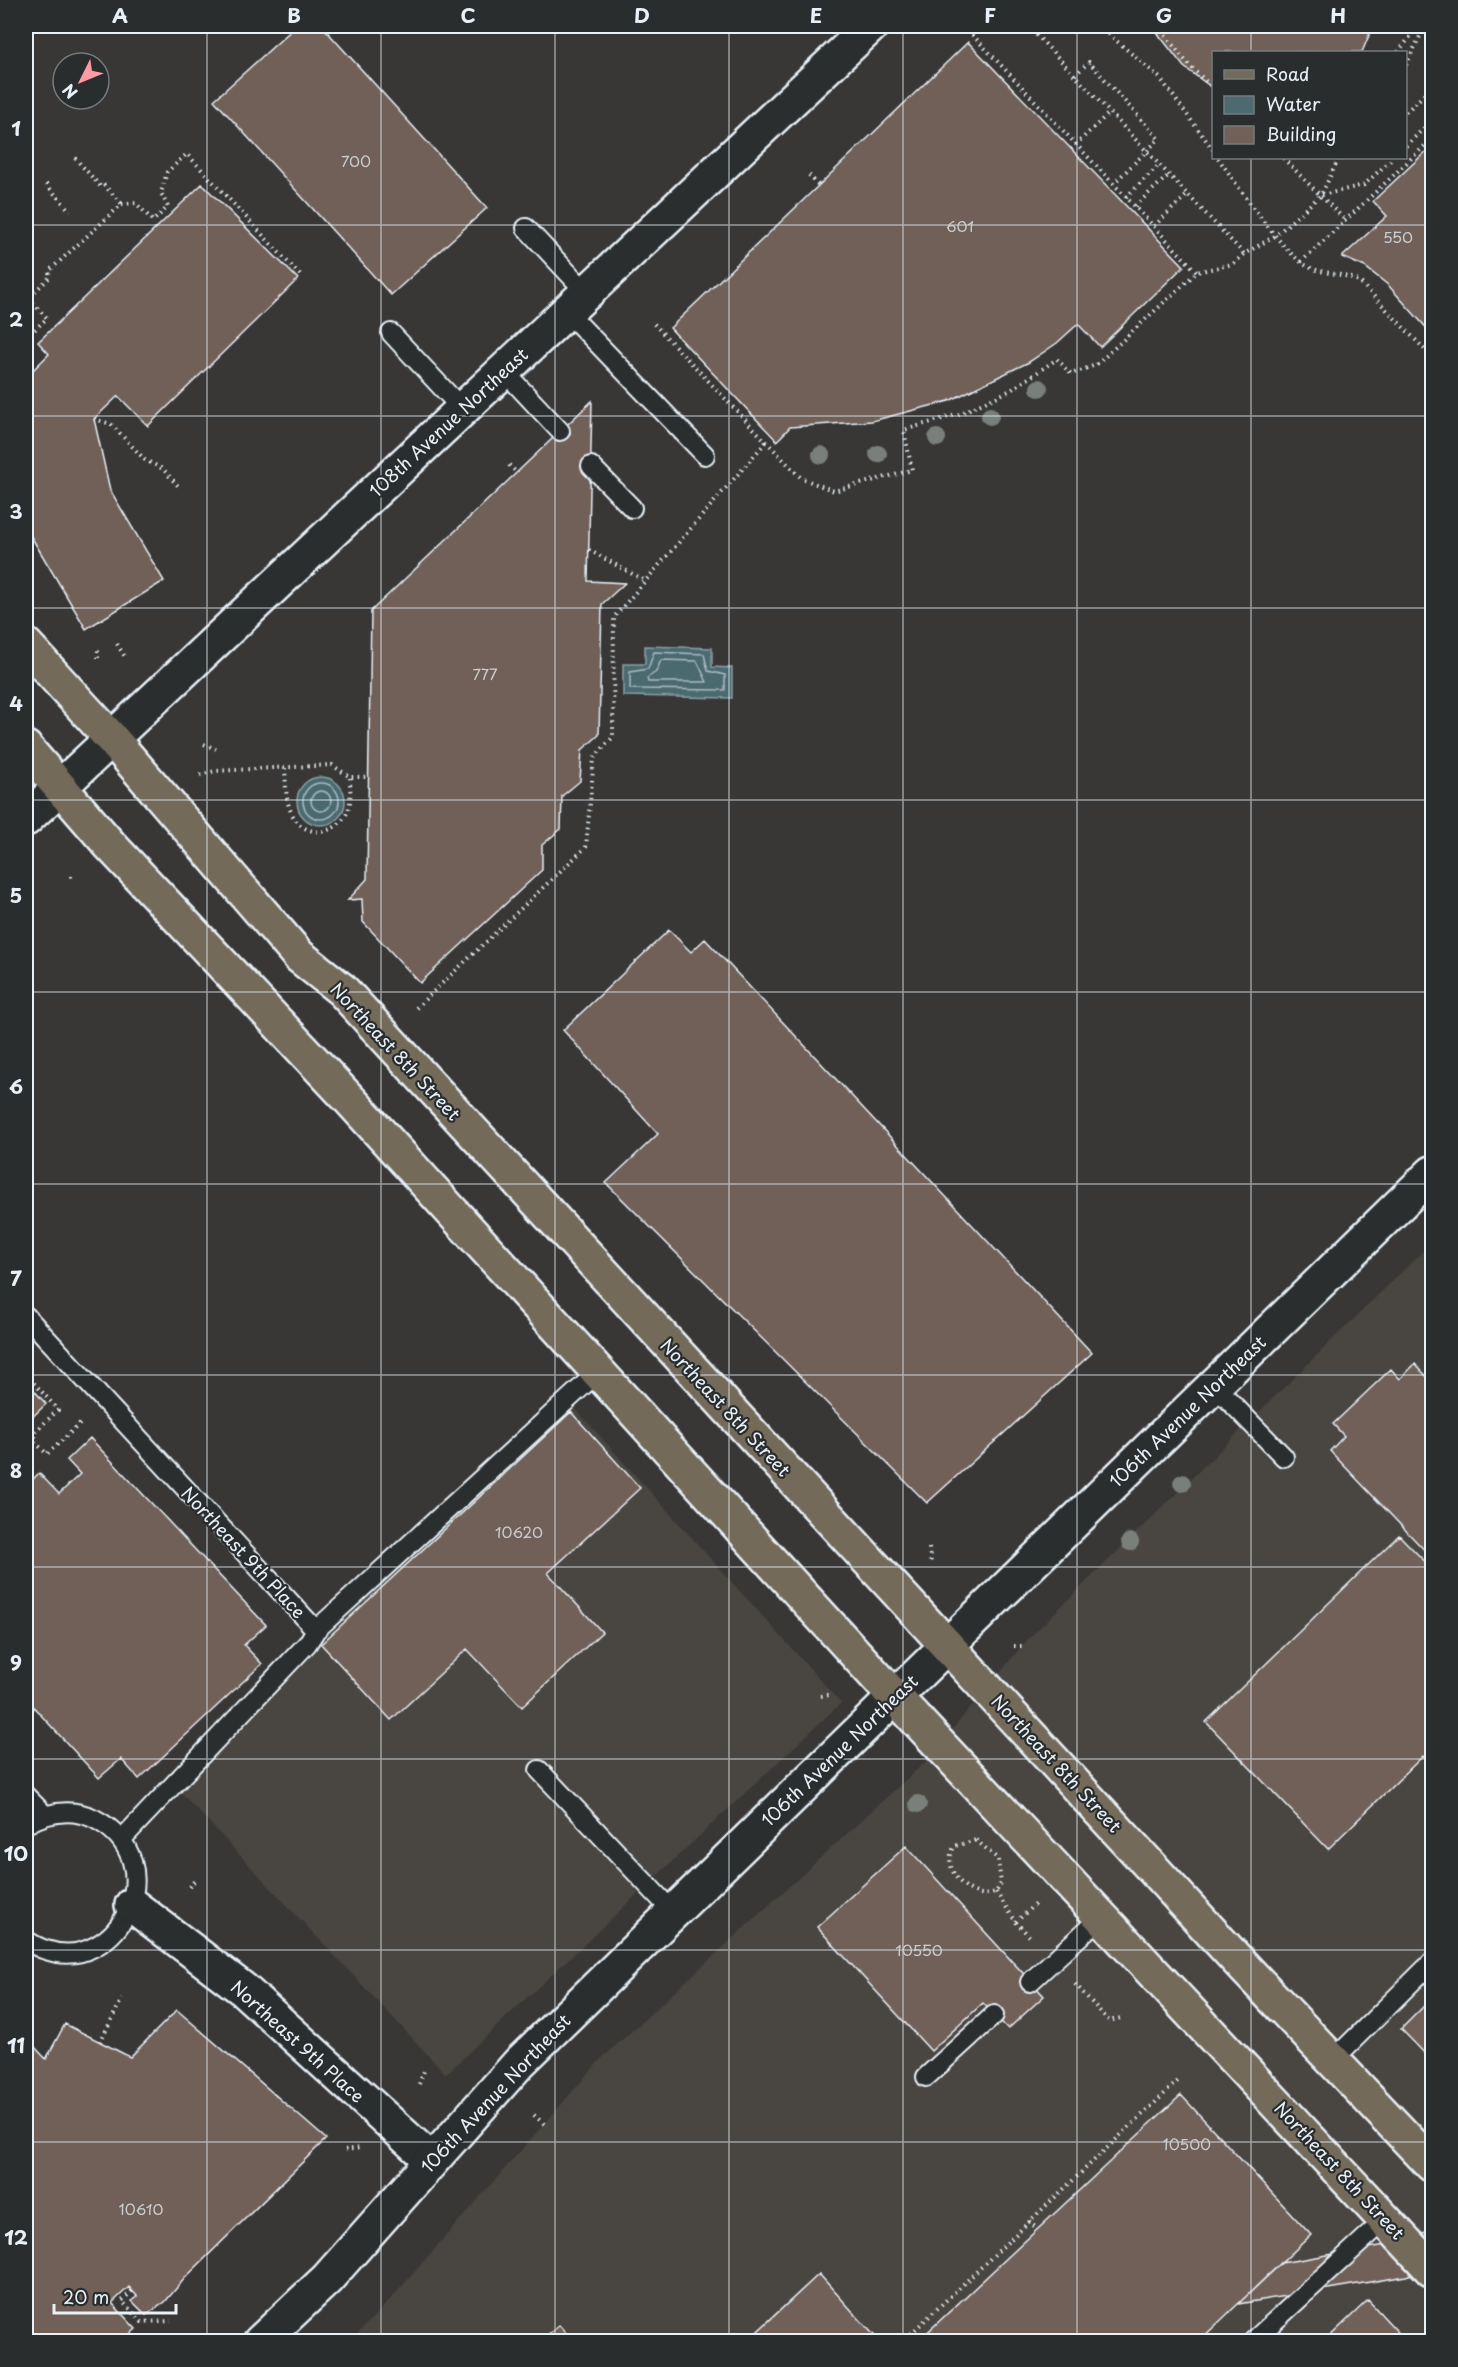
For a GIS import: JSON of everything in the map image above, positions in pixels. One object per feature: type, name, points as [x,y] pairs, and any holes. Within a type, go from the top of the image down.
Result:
[{"type":"main road","name":"Northeast 8th Street","points":[[26,645],[111,738],[299,956],[342,990],[1332,2061],[1432,2166]]},
{"type":"main road","name":"Northeast 8th Street","points":[[26,748],[894,1695],[1386,2218],[1432,2270]]},
{"type":"street","name":"108th Avenue Northeast","points":[[26,819],[870,26]]},
{"type":"street","name":"106th Avenue Northeast","points":[[260,2342],[327,2279],[519,2063],[1432,1173]]},
{"type":"street","name":"Northeast 9th Place","points":[[132,1905],[244,1990],[431,2160]]},
{"type":"lane","points":[[526,228],[577,302],[705,455]]},
{"type":"lane","points":[[391,333],[462,409]]},
{"type":"lane","points":[[504,371],[560,431]]},
{"type":"lane","points":[[591,466],[632,508]]},
{"type":"lane","name":"Northeast 9th Place","points":[[26,1316],[316,1629],[307,1644],[121,1840]]},
{"type":"lane","points":[[316,1629],[598,1372]]},
{"type":"lane","points":[[1214,1385],[1284,1457]]},
{"type":"lane","points":[[539,1770],[673,1912]]},
{"type":"lane","points":[[26,1796],[44,1814]]},
{"type":"lane","points":[[26,1824],[44,1814],[66,1811],[88,1815],[107,1826],[121,1840],[133,1862],[135,1883],[132,1905],[119,1928],[99,1944],[74,1952],[48,1951],[26,1940]]},
{"type":"lane","points":[[1030,1982],[1102,1916]]},
{"type":"lane","points":[[1332,2061],[1432,1962]]},
{"type":"lane","points":[[926,2077],[994,2015]]},
{"type":"lane","points":[[1252,2342],[1386,2218]]},
{"type":"path","points":[[964,26],[1197,272]]},
{"type":"path","points":[[1028,26],[1244,254]]},
{"type":"path","points":[[1098,26],[1160,78],[1212,148]]},
{"type":"path","points":[[1158,26],[1188,64],[1212,87]]},
{"type":"path","points":[[1399,51],[1419,26]]},
{"type":"path","points":[[1407,63],[1425,26]]},
{"type":"path","points":[[1075,75],[1089,62],[1159,139],[1114,183]]},
{"type":"path","points":[[1407,111],[1432,87]]},
{"type":"path","points":[[1071,149],[1110,112]]},
{"type":"path","points":[[1407,145],[1432,120]]},
{"type":"path","points":[[1300,262],[1432,139]]},
{"type":"path","points":[[26,339],[47,318],[28,298],[50,277],[49,271],[122,204],[136,203],[153,221],[168,207],[161,193],[167,172],[187,154],[300,275]]},
{"type":"path","points":[[75,158],[100,186],[104,184],[122,204]]},
{"type":"path","points":[[1219,159],[1275,236],[1300,262],[1309,267],[1347,274],[1360,282],[1432,357]]},
{"type":"path","points":[[1284,159],[1346,220]]},
{"type":"path","points":[[654,324],[801,478],[834,491],[912,470],[904,429],[959,414],[1011,390],[1057,359],[1071,374],[1096,365],[1197,272],[1233,264],[1244,254],[1275,236],[1321,195],[1339,159]]},
{"type":"path","points":[[1321,195],[1364,185],[1392,159]]},
{"type":"path","points":[[1126,197],[1160,164]]},
{"type":"path","points":[[1135,206],[1170,174]]},
{"type":"path","points":[[809,175],[819,184]]},
{"type":"path","points":[[46,184],[70,211]]},
{"type":"path","points":[[1154,226],[1188,194]]},
{"type":"path","points":[[26,369],[29,373]]},
{"type":"path","points":[[94,419],[111,424],[144,460],[162,469],[179,487]]},
{"type":"path","points":[[416,1008],[586,847],[594,758],[613,737],[614,617],[766,442]]},
{"type":"path","points":[[509,465],[516,472]]},
{"type":"path","points":[[589,550],[645,581]]},
{"type":"path","points":[[117,644],[125,657]]},
{"type":"path","points":[[98,649],[98,658]]},
{"type":"path","points":[[204,744],[216,749]]},
{"type":"path","points":[[200,775],[215,771],[332,765],[350,777],[368,777]]},
{"type":"path","points":[[285,768],[288,800],[292,814],[300,824],[320,833],[328,831],[346,815],[350,805],[350,777]]},
{"type":"path","points":[[71,876],[72,882]]},
{"type":"path","points":[[26,1374],[58,1410],[35,1432],[35,1442],[47,1454],[80,1424]]},
{"type":"path","points":[[26,1450],[35,1442]]},
{"type":"path","points":[[929,1548],[931,1564]]},
{"type":"path","points":[[1014,1646],[1024,1646]]},
{"type":"path","points":[[821,1696],[830,1695]]},
{"type":"path","points":[[976,1840],[991,1850],[998,1859],[1000,1868],[1001,1883],[996,1892],[983,1895],[971,1890],[954,1874],[949,1859],[955,1846],[976,1840]]},
{"type":"path","points":[[189,1887],[196,1879]]},
{"type":"path","points":[[996,1892],[1016,1922],[1036,1944]]},
{"type":"path","points":[[1016,1922],[1039,1900]]},
{"type":"path","points":[[1075,1984],[1109,2021],[1121,2018]]},
{"type":"path","points":[[100,2042],[122,1999]]},
{"type":"path","points":[[419,2084],[424,2072]]},
{"type":"path","points":[[902,2342],[1179,2080]]},
{"type":"path","points":[[534,2115],[545,2125]]},
{"type":"path","points":[[345,2150],[361,2148]]},
{"type":"path","points":[[1029,2221],[1037,2229]]},
{"type":"path","points":[[132,2291],[122,2301],[142,2322],[171,2321]]},
{"type":"shaded area","points":[[1432,1242],[1432,2341],[349,2342],[388,2302],[601,2059],[924,1763],[1027,1640]]},
{"type":"shaded area","points":[[573,1406],[841,1703],[446,2074],[170,1781]]},
{"type":"water","points":[[645,646],[712,648],[712,667],[732,668],[732,698],[623,696],[623,664],[645,664]]},
{"type":"water","points":[[321,777],[338,784],[345,801],[338,818],[321,825],[304,818],[297,801],[304,784]]},
{"type":"building","points":[[296,26],[322,26],[487,208],[391,295],[214,100]]},
{"type":"building","points":[[1152,26],[1373,26],[1362,51],[1212,51],[1212,88],[1184,67]]},
{"type":"building","points":[[968,42],[1184,266],[1100,347],[1078,324],[1057,343],[1029,362],[949,401],[872,421],[790,427],[777,441],[670,328]]},
{"type":"building","points":[[1432,146],[1432,334],[1388,285],[1365,267],[1342,257],[1387,216],[1373,201]]},
{"type":"building","points":[[202,184],[298,279],[148,426],[118,396],[94,419],[110,490],[164,581],[86,629],[26,528],[26,377],[49,354],[38,342]]},
{"type":"building","points":[[592,401],[588,581],[625,583],[602,604],[599,735],[582,750],[580,781],[562,796],[561,829],[542,845],[542,870],[420,983],[363,922],[362,899],[348,900],[367,879],[371,611]]},
{"type":"building","points":[[669,930],[691,952],[705,939],[1092,1353],[927,1503],[606,1183],[658,1134],[563,1030]]},
{"type":"building","points":[[1415,1364],[1432,1382],[1432,1558],[1330,1451],[1344,1436],[1333,1424],[1391,1369],[1400,1379]]},
{"type":"building","points":[[26,1381],[46,1404],[26,1423]]},
{"type":"building","points":[[571,1412],[640,1488],[548,1573],[602,1632],[522,1707],[467,1649],[391,1720],[321,1644]]},
{"type":"building","points":[[90,1438],[266,1625],[244,1645],[262,1664],[139,1779],[121,1759],[99,1778],[26,1699],[26,1486],[39,1473],[59,1494],[80,1474],[67,1460]]},
{"type":"building","points":[[1399,1535],[1432,1569],[1432,1766],[1423,1756],[1328,1849],[1206,1722]]},
{"type":"building","points":[[906,1846],[1044,1996],[1008,2029],[983,2003],[931,2051],[817,1927]]},
{"type":"building","points":[[1432,1998],[1432,2061],[1401,2029]]},
{"type":"building","points":[[177,2010],[326,2139],[185,2278],[165,2302],[146,2315],[132,2301],[137,2296],[129,2287],[112,2303],[136,2329],[122,2342],[31,2342],[26,2336],[26,2052],[33,2045],[46,2059],[65,2024],[130,2057]]},
{"type":"building","points":[[1181,2095],[1311,2235],[1198,2342],[917,2342]]},
{"type":"building","points":[[1432,2230],[1432,2267],[1406,2276],[1238,2304],[1281,2263],[1380,2246]]},
{"type":"building","points":[[819,2274],[880,2342],[746,2342]]},
{"type":"building","points":[[1368,2300],[1407,2342],[1324,2342]]},
{"type":"building","points":[[559,2325],[574,2342],[541,2342]]}]
